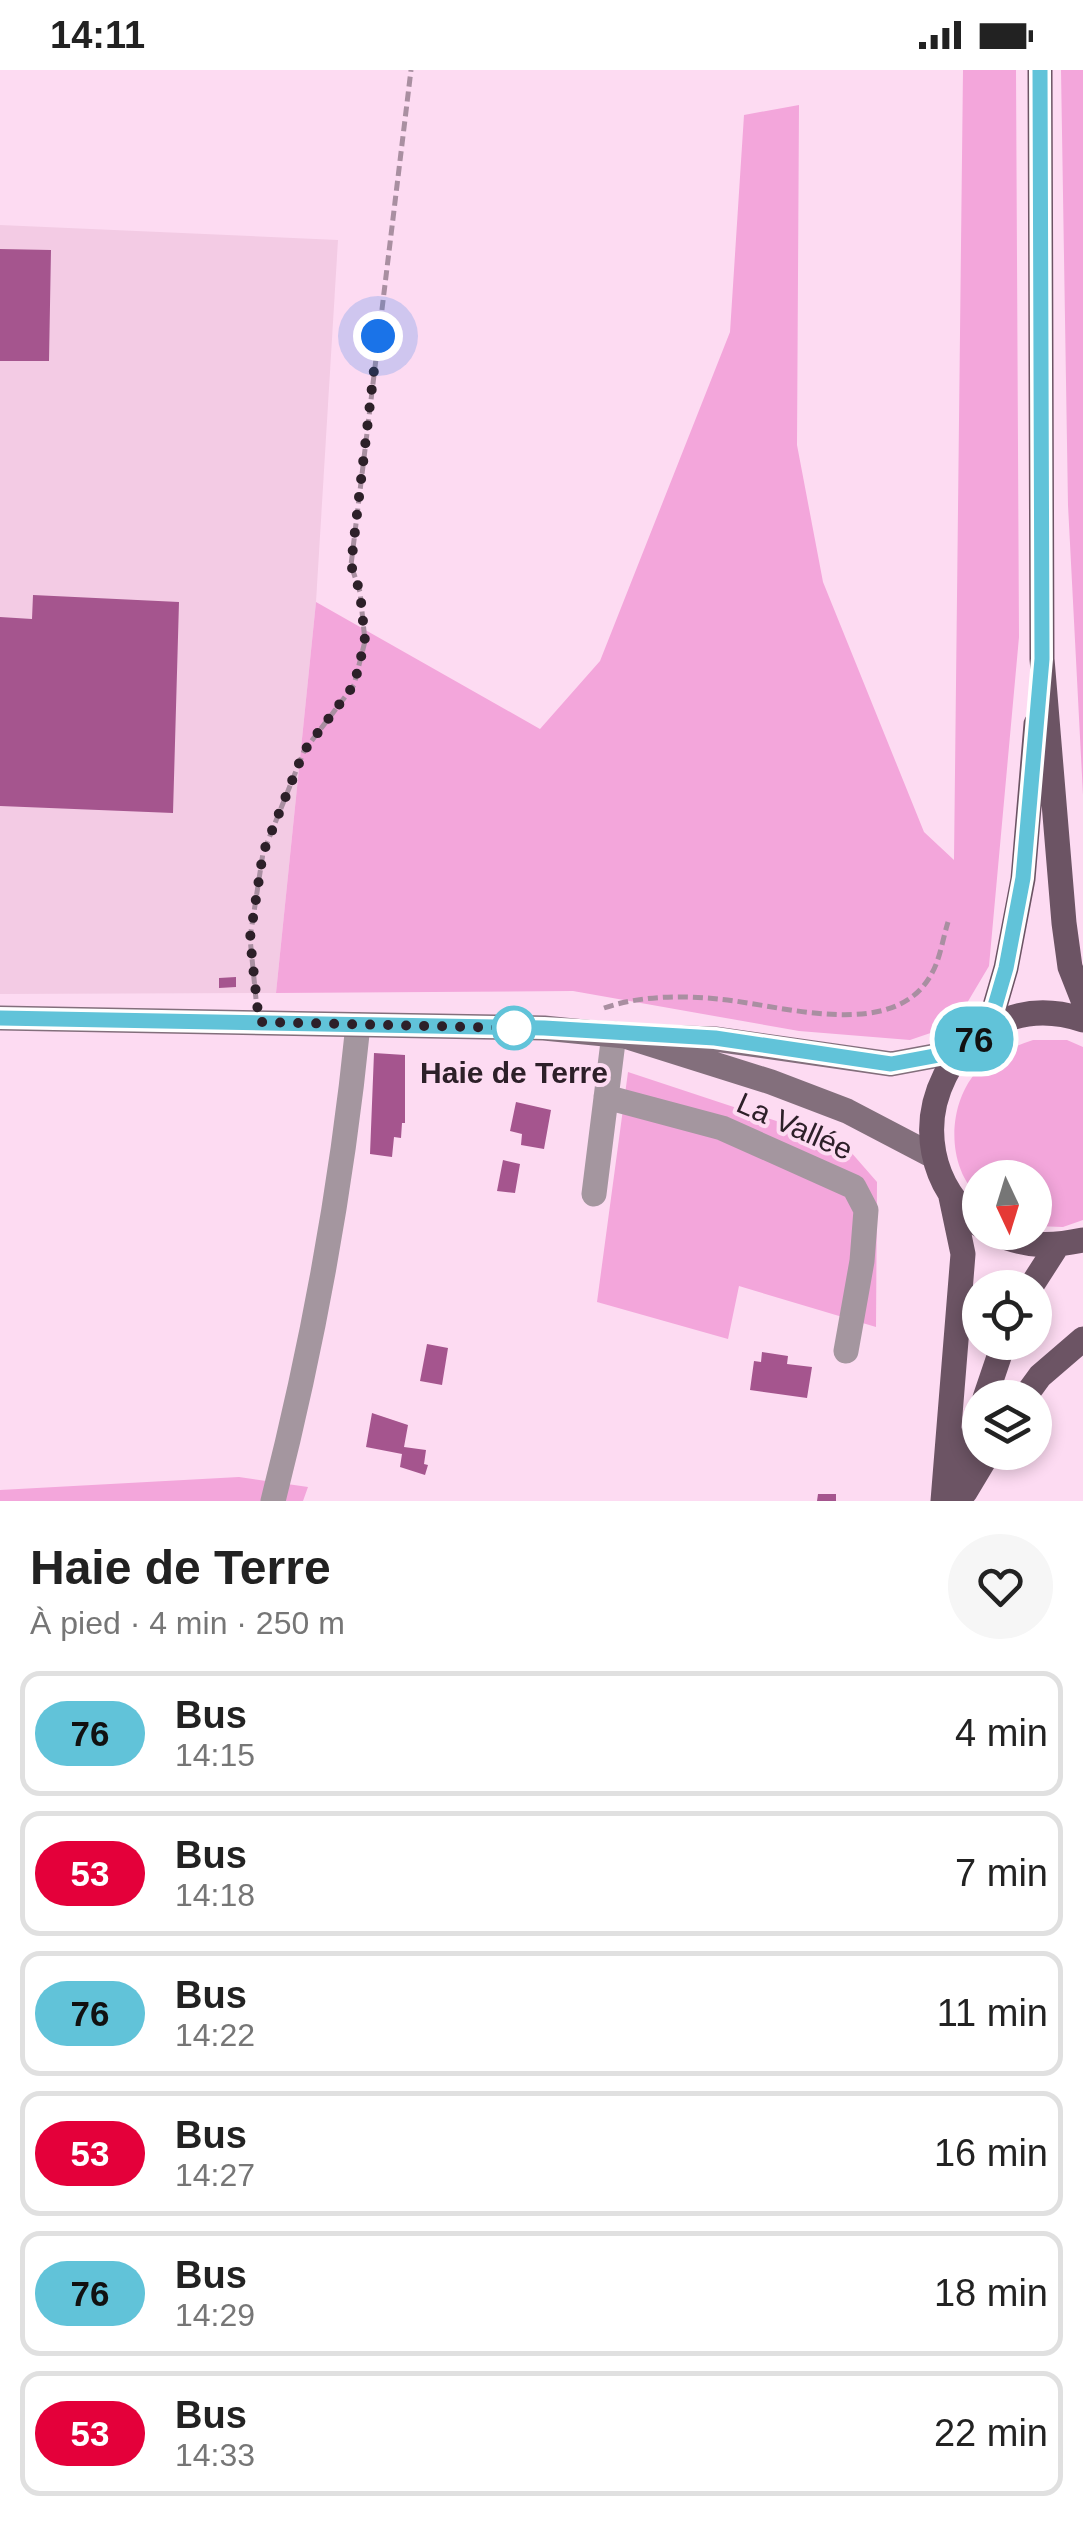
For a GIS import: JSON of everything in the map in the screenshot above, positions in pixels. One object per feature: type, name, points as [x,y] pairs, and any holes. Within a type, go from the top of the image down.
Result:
[{"type":"main road","points":[[1040,70],[1042,659],[1064,923],[1070,967],[1083,1000]]},
{"type":"main road","points":[[988,1030],[1006,968],[1023,878],[1042,659]]},
{"type":"main road","points":[[943,1501],[963,1254],[952,1197],[933,1156],[932,1111],[948,1069],[961,1051],[988,1030],[1014,1018],[1042,1014],[1083,1020]]},
{"type":"main road","points":[[0,1018],[544,1028],[715,1038],[891,1064],[961,1051]]},
{"type":"main road","points":[[620,1035],[770,1082],[848,1112],[933,1156]]},
{"type":"main road","points":[[952,1197],[962,1207]]},
{"type":"main road","points":[[1052,1246],[1083,1240]]},
{"type":"main road","points":[[1042,1270],[1057,1246]]},
{"type":"main road","points":[[1037,1380],[1083,1339]]},
{"type":"main road","points":[[951,1501],[962,1467]]},
{"type":"main road","points":[[960,1501],[978,1470]]},
{"type":"street","points":[[273,1501],[303,1383],[347,1137],[358,1025]]},
{"type":"street","points":[[594,1194],[606,1097],[620,1035]]},
{"type":"street","name":"La Vallée","points":[[606,1097],[722,1128],[854,1187],[866,1210],[862,1261],[846,1351]]},
{"type":"path","points":[[259,1022],[250,938],[263,853],[304,751],[354,685],[365,641],[360,592],[351,565],[411,70]]},
{"type":"path","points":[[596,1011],[631,999],[716,998],[824,1014],[867,1014],[903,1004],[932,975],[948,922]]},
{"type":"shaded area","points":[[963,70],[1016,70],[1019,637],[989,966],[954,1025],[910,1040],[799,1031],[573,991],[276,993],[316,602],[540,729],[600,661],[730,332],[744,115],[799,105],[797,445],[823,582],[924,832],[954,860]]},
{"type":"shaded area","points":[[1061,70],[1083,70],[1083,795],[1068,505]]},
{"type":"shaded area","points":[[0,225],[338,240],[316,602],[276,993],[0,994]]},
{"type":"shaded area","points":[[1033,1040],[1067,1040],[1083,1047],[1083,1220],[1052,1227],[1052,1160],[962,1160],[961,1169],[954,1134],[961,1099],[979,1069],[1011,1048]]},
{"type":"shaded area","points":[[628,1072],[843,1143],[877,1182],[876,1327],[739,1286],[728,1339],[597,1302]]},
{"type":"shaded area","points":[[239,1477],[308,1487],[303,1501],[0,1501],[0,1490]]},
{"type":"building","points":[[0,249],[51,250],[49,361],[0,361]]},
{"type":"building","points":[[33,595],[179,602],[173,813],[0,806],[0,617],[32,619]]},
{"type":"building","points":[[236,977],[236,987],[219,988],[219,978]]},
{"type":"building","points":[[374,1053],[405,1055],[405,1123],[401,1138],[394,1137],[392,1157],[370,1154]]},
{"type":"building","points":[[516,1102],[551,1110],[544,1149],[521,1145],[522,1134],[510,1131]]},
{"type":"building","points":[[503,1160],[520,1164],[515,1193],[497,1191]]},
{"type":"building","points":[[427,1344],[448,1348],[442,1385],[420,1381]]},
{"type":"building","points":[[762,1352],[788,1356],[787,1364],[812,1367],[807,1398],[750,1390],[754,1361],[761,1362]]},
{"type":"building","points":[[372,1413],[408,1425],[404,1447],[426,1450],[425,1475],[400,1467],[402,1454],[366,1447]]},
{"type":"building","points":[[818,1494],[836,1494],[836,1501],[817,1501]]},
{"type":"bus line","name":"76","points":[[0,1018],[544,1028],[625,1036],[715,1038],[891,1064],[961,1051],[988,1030],[1006,968],[1023,878],[1042,659],[1040,70]]},
{"type":"place","name":"Haie de Terre","points":[[514,1028]]},
{"type":"route","points":[[378,336],[351,565],[360,592],[365,641],[354,685],[304,751],[263,853],[250,938],[259,1022],[514,1028]]}]
